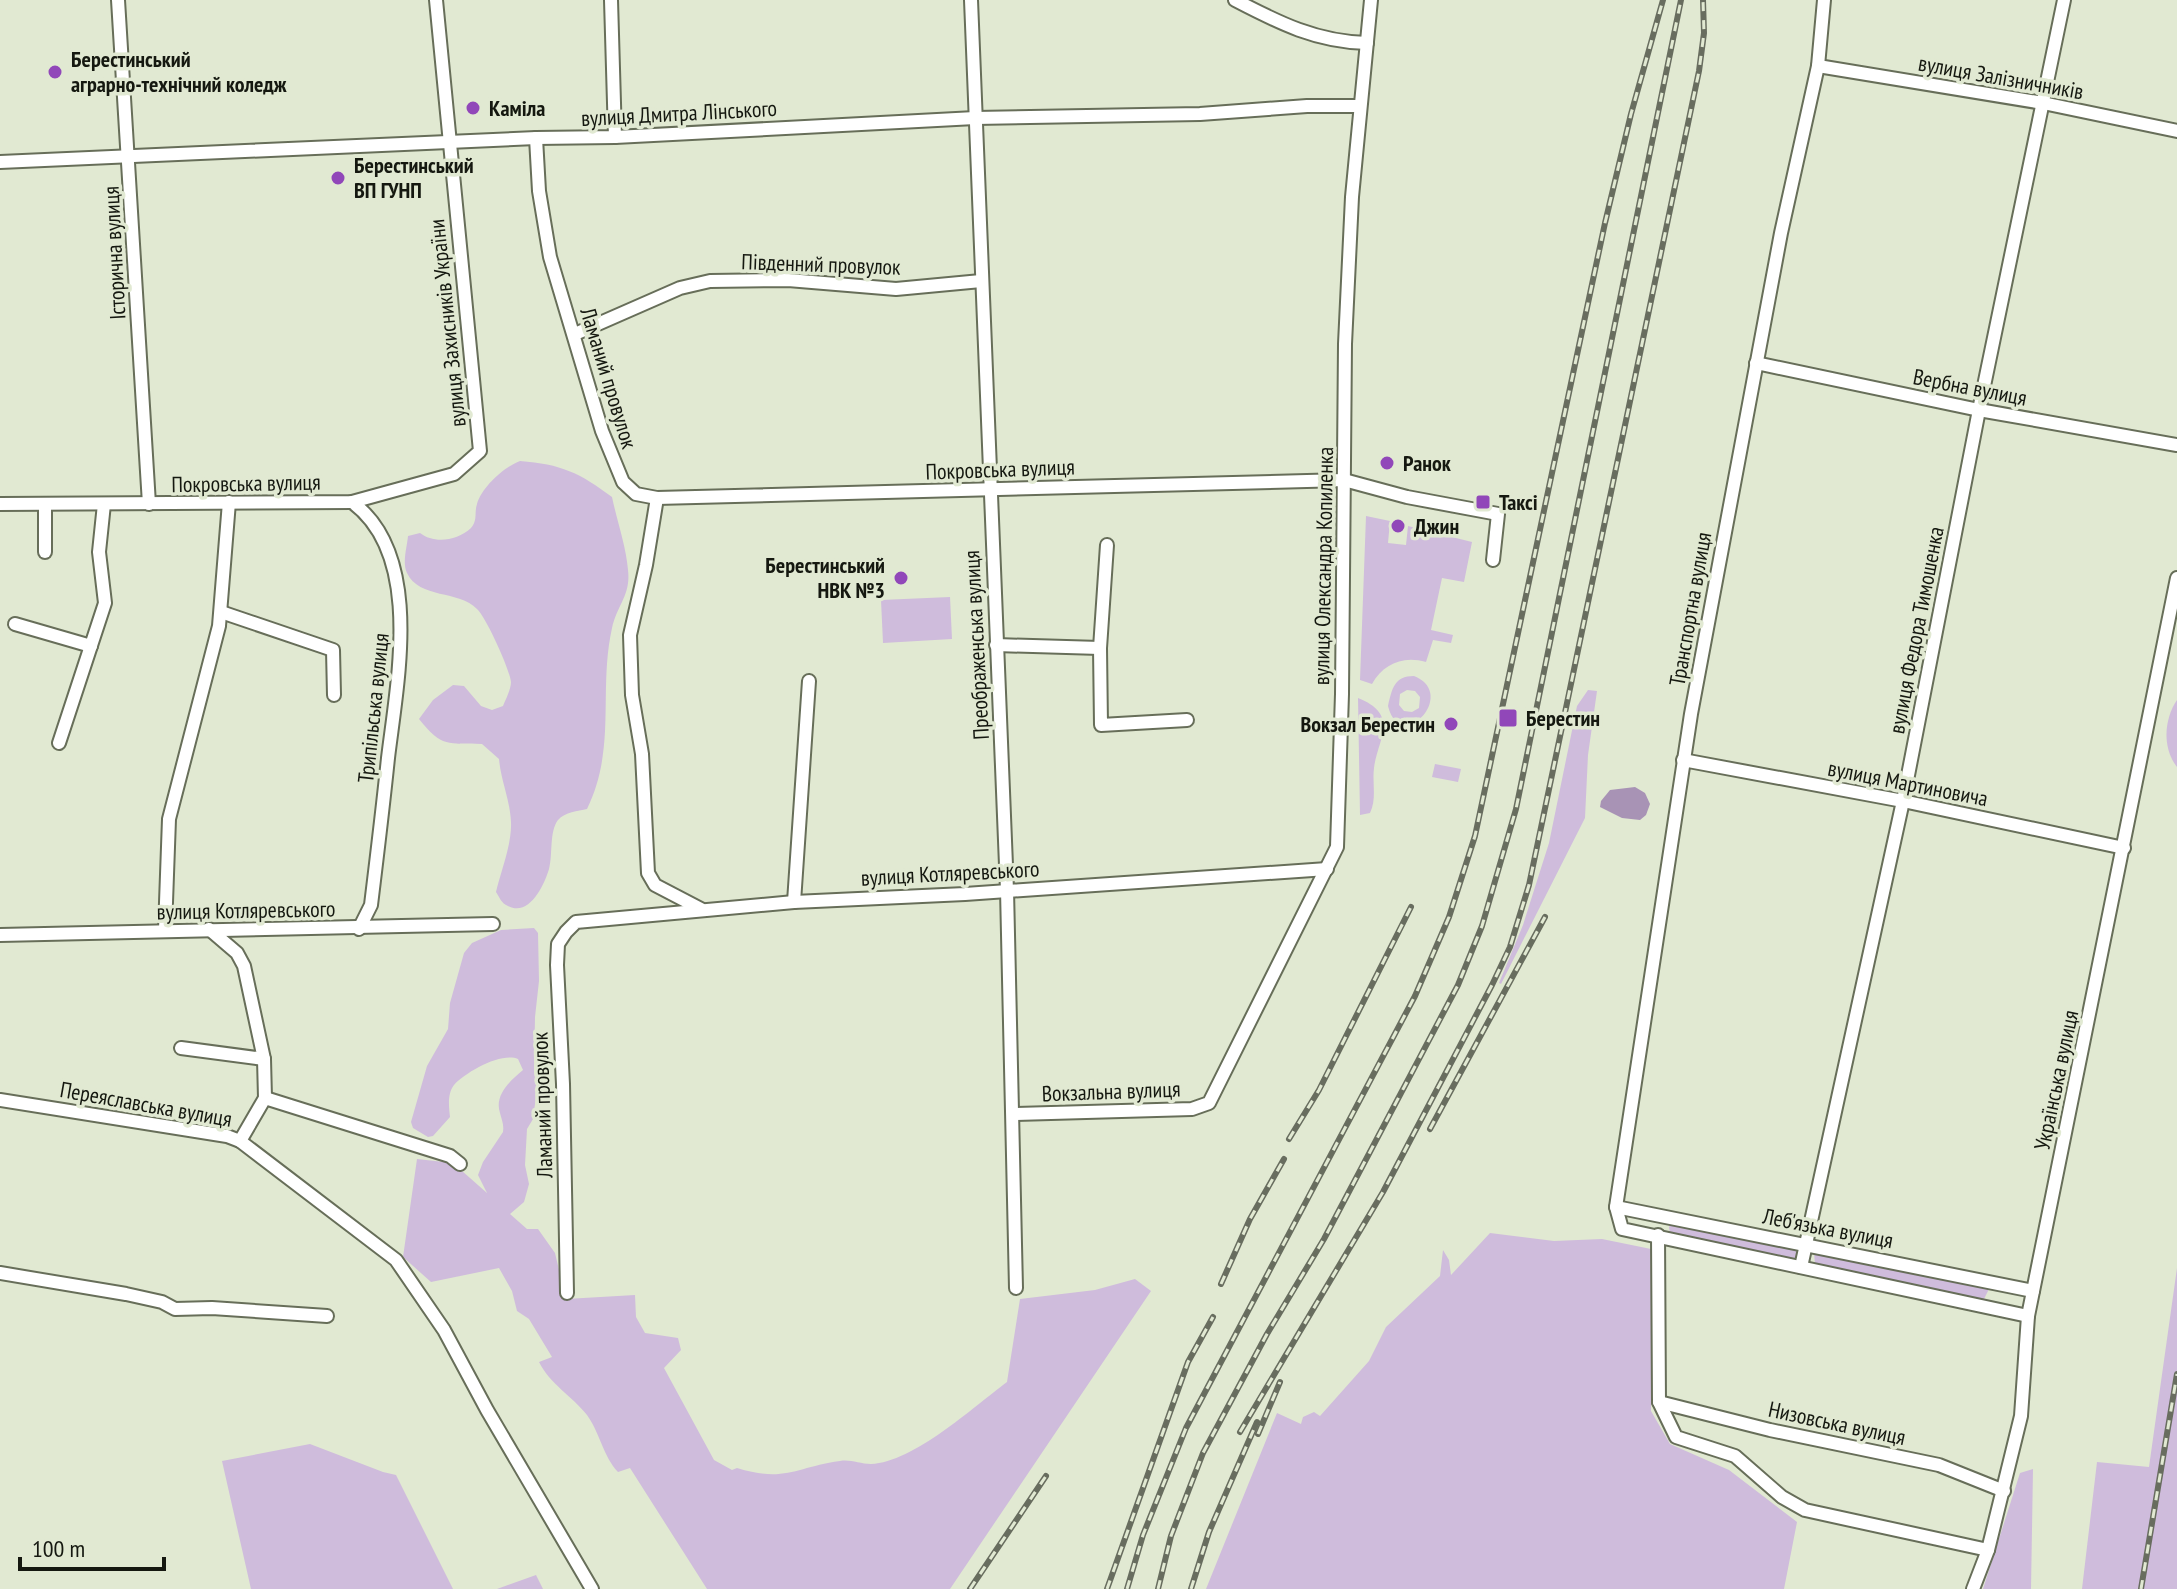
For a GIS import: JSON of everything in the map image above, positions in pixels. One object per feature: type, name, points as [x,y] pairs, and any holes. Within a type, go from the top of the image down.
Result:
[{"type":"street","name":"Історична вулиця","points":[[118,0],[149,504]]},
{"type":"street","name":"вулиця Захисників України","points":[[436,0],[480,451]]},
{"type":"street","points":[[611,0],[615,137]]},
{"type":"street","name":"Преображенська вулиця","points":[[971,0],[1007,890],[1016,1288]]},
{"type":"street","points":[[1235,0],[1311,36],[1338,42],[1367,43]]},
{"type":"street","name":"вулиця Олександра Копиленка","points":[[1209,1103],[1337,847],[1345,344],[1352,197],[1371,0]]},
{"type":"street","name":"Транспортна вулиця","points":[[1622,1229],[1616,1207],[1683,760],[1781,233],[1818,66],[1824,0]]},
{"type":"street","name":"вулиця Федора Тимошенка","points":[[1801,1267],[1903,801],[1979,410],[2064,0]]},
{"type":"street","name":"вулиця Залізничників","points":[[1818,66],[2043,103],[2177,131]]},
{"type":"street","name":"вулиця Дмитра Лінського","points":[[0,162],[615,137],[975,118],[1200,114],[1307,106],[1360,106]]},
{"type":"street","name":"Ламаний провулок","points":[[536,138],[539,191],[550,257],[602,431],[623,482],[636,494],[657,498]]},
{"type":"street","name":"Південний провулок","points":[[575,334],[680,288],[710,281],[788,280],[896,289],[981,281]]},
{"type":"street","name":"Вербна вулиця","points":[[1756,363],[1979,410],[2177,445]]},
{"type":"street","name":"Покровська вулиця","points":[[0,504],[352,502],[454,474],[480,451]]},
{"type":"street","name":"Покровська вулиця","points":[[657,498],[1344,480],[1407,497],[1498,514],[1493,560]]},
{"type":"street","points":[[657,498],[630,635],[632,695],[642,754],[648,873],[655,885],[703,910]]},
{"type":"street","points":[[165,930],[169,819],[221,612],[229,502]]},
{"type":"street","name":"Трипільська вулиця","points":[[352,502],[366,512],[377,527],[397,578],[402,637],[371,905],[359,929]]},
{"type":"street","points":[[45,504],[45,552]]},
{"type":"street","points":[[59,743],[105,603],[99,552],[104,504]]},
{"type":"street","points":[[1107,545],[1100,648],[1101,725],[1187,720]]},
{"type":"street","name":"Українська вулиця","points":[[1973,1589],[1988,1550],[2021,1416],[2028,1316],[2177,578]]},
{"type":"street","points":[[221,612],[333,650],[334,695]]},
{"type":"street","points":[[15,624],[91,646]]},
{"type":"street","points":[[996,645],[1100,648]]},
{"type":"street","points":[[794,902],[809,681]]},
{"type":"street","name":"вулиця Мартиновича","points":[[1683,760],[1903,801],[2124,848]]},
{"type":"street","name":"вулиця Котляревського","points":[[576,922],[794,902],[1327,869]]},
{"type":"street","name":"Ламаний провулок","points":[[567,1293],[557,965],[558,944],[576,922]]},
{"type":"street","name":"вулиця Котляревського","points":[[0,935],[493,924]]},
{"type":"street","points":[[209,929],[237,953],[244,966],[264,1059],[265,1098],[240,1141]]},
{"type":"street","points":[[181,1048],[264,1059]]},
{"type":"street","points":[[265,1098],[450,1156],[460,1164]]},
{"type":"street","name":"Переяславська вулиця","points":[[0,1100],[227,1136],[240,1141],[396,1260],[444,1330],[592,1589]]},
{"type":"street","name":"Вокзальна вулиця","points":[[1013,1114],[1192,1109],[1209,1103]]},
{"type":"street","name":"Леб'язька вулиця","points":[[1616,1207],[2033,1291]]},
{"type":"street","name":"Леб'язька вулиця","points":[[1622,1229],[2028,1316]]},
{"type":"street","points":[[1658,1235],[1659,1402],[1676,1437],[1735,1456],[1782,1497],[1805,1510],[1988,1550]]},
{"type":"street","points":[[0,1273],[126,1294],[162,1302],[175,1309],[212,1308],[327,1316]]},
{"type":"street","name":"Низовська вулиця","points":[[1659,1402],[1770,1430],[1939,1465],[2004,1491]]},
{"type":"shaded area","points":[[520,461],[569,471],[612,497],[628,579],[626,593],[612,628],[608,652],[602,764],[596,786],[587,809],[558,820],[553,831],[549,869],[543,884],[529,904],[516,908],[504,903],[496,892],[511,830],[499,759],[482,744],[453,743],[440,739],[419,719],[433,700],[453,685],[464,686],[481,706],[492,710],[503,706],[510,688],[510,676],[477,609],[460,599],[420,587],[407,573],[405,560],[408,536],[420,533],[432,539],[446,540],[471,528],[484,491],[501,473]]},
{"type":"shaded area","points":[[1366,516],[1390,521],[1388,543],[1406,545],[1408,526],[1472,542],[1464,582],[1442,578],[1431,630],[1453,635],[1451,643],[1433,640],[1426,662],[1409,660],[1394,663],[1382,671],[1372,684],[1360,680]]},
{"type":"shaded area","points":[[950,597],[952,639],[883,643],[881,600]]},
{"type":"shaded area","points":[[1414,676],[1426,685],[1431,695],[1429,707],[1422,716],[1413,723],[1403,725],[1394,720],[1388,706],[1395,685]],"holes":[[[1407,690],[1415,691],[1420,697],[1419,708],[1412,712],[1404,711],[1399,705],[1400,694]]]},
{"type":"shaded area","points":[[1588,690],[1597,691],[1588,755],[1585,818],[1501,984],[1549,843],[1577,706]]},
{"type":"shaded area","points":[[1358,698],[1379,712],[1383,720],[1374,768],[1372,808],[1370,813],[1360,815]]},
{"type":"shaded area","points":[[2177,700],[2177,767],[2169,751],[2166,734],[2169,716]]},
{"type":"shaded area","points":[[1435,764],[1461,769],[1458,782],[1432,777]]},
{"type":"shaded area","points":[[1635,787],[1645,793],[1650,804],[1646,815],[1640,820],[1622,818],[1600,807],[1610,790]]},
{"type":"shaded area","points":[[534,928],[538,933],[539,981],[535,1017],[534,1072],[537,1089],[533,1119],[527,1129],[525,1165],[529,1184],[524,1202],[510,1214],[527,1229],[538,1229],[555,1253],[566,1299],[635,1295],[636,1317],[645,1333],[678,1338],[681,1350],[664,1368],[714,1460],[732,1470],[737,1468],[767,1474],[844,1461],[871,1464],[888,1461],[924,1444],[1007,1382],[1020,1299],[1095,1290],[1135,1279],[1151,1291],[950,1589],[707,1589],[630,1468],[618,1472],[587,1415],[544,1370],[539,1362],[552,1357],[529,1319],[517,1311],[512,1291],[499,1268],[431,1282],[403,1257],[417,1159],[453,1163],[487,1193],[478,1175],[503,1132],[499,1100],[508,1084],[523,1070],[518,1059],[511,1058],[475,1069],[454,1085],[449,1096],[450,1117],[433,1136],[428,1137],[413,1128],[411,1122],[427,1066],[448,1029],[450,1003],[464,953],[472,943],[501,930]]},
{"type":"shaded area","points":[[1672,1222],[1800,1249],[1797,1261],[1670,1234]]},
{"type":"shaded area","points":[[1490,1233],[1554,1241],[1602,1239],[1651,1249],[1651,1411],[1670,1444],[1729,1470],[1797,1522],[1784,1589],[1206,1589],[1277,1413],[1301,1424],[1303,1417],[1314,1412],[1320,1416],[1369,1361],[1386,1327],[1440,1276],[1443,1250],[1449,1260],[1451,1275]]},
{"type":"shaded area","points":[[1814,1252],[1835,1253],[1989,1289],[1983,1301],[1815,1265]]},
{"type":"shaded area","points":[[2177,1268],[2177,1589],[2082,1589],[2097,1462],[2149,1467]]},
{"type":"shaded area","points":[[310,1444],[396,1475],[453,1589],[251,1589],[222,1461]]},
{"type":"shaded area","points":[[2033,1469],[2031,1589],[1983,1589],[2020,1473]]},
{"type":"shaded area","points":[[536,1575],[543,1589],[497,1589]]},
{"type":"railway","points":[[1127,1589],[1143,1535],[1186,1428],[1415,996],[1449,917],[1475,836],[1605,223],[1663,0]]},
{"type":"railway","points":[[1158,1589],[1171,1536],[1203,1453],[1267,1334],[1324,1239],[1458,985],[1482,926],[1516,809],[1681,0]]},
{"type":"railway","points":[[1240,1432],[1383,1192],[1510,947],[1529,885],[1699,71],[1704,33],[1703,0]]},
{"type":"railway","points":[[1289,1139],[1319,1090],[1411,907]]},
{"type":"railway","points":[[1430,1129],[1545,917]]},
{"type":"railway","points":[[1221,1284],[1250,1219],[1284,1159]]},
{"type":"railway","points":[[1107,1589],[1188,1362],[1213,1317]]},
{"type":"railway","points":[[2141,1589],[2177,1374]]},
{"type":"railway","points":[[1258,1434],[1280,1382]]},
{"type":"railway","points":[[1191,1589],[1209,1532],[1257,1422]]},
{"type":"railway","points":[[970,1589],[1046,1476]]},
{"type":"place","name":"Берестинський аграрно-технічний коледж","points":[[55,72]]},
{"type":"place","name":"Каміла","points":[[473,108]]},
{"type":"place","name":"Берестинський ВП ГУНП","points":[[338,178]]},
{"type":"place","name":"Ранок","points":[[1387,463]]},
{"type":"place","name":"Таксі","points":[[1483,502]]},
{"type":"place","name":"Джин","points":[[1398,526]]},
{"type":"place","name":"Берестинський НВК №3","points":[[901,578]]},
{"type":"place","name":"Берестин","points":[[1508,718]]},
{"type":"place","name":"Вокзал Берестин","points":[[1451,724]]}]
